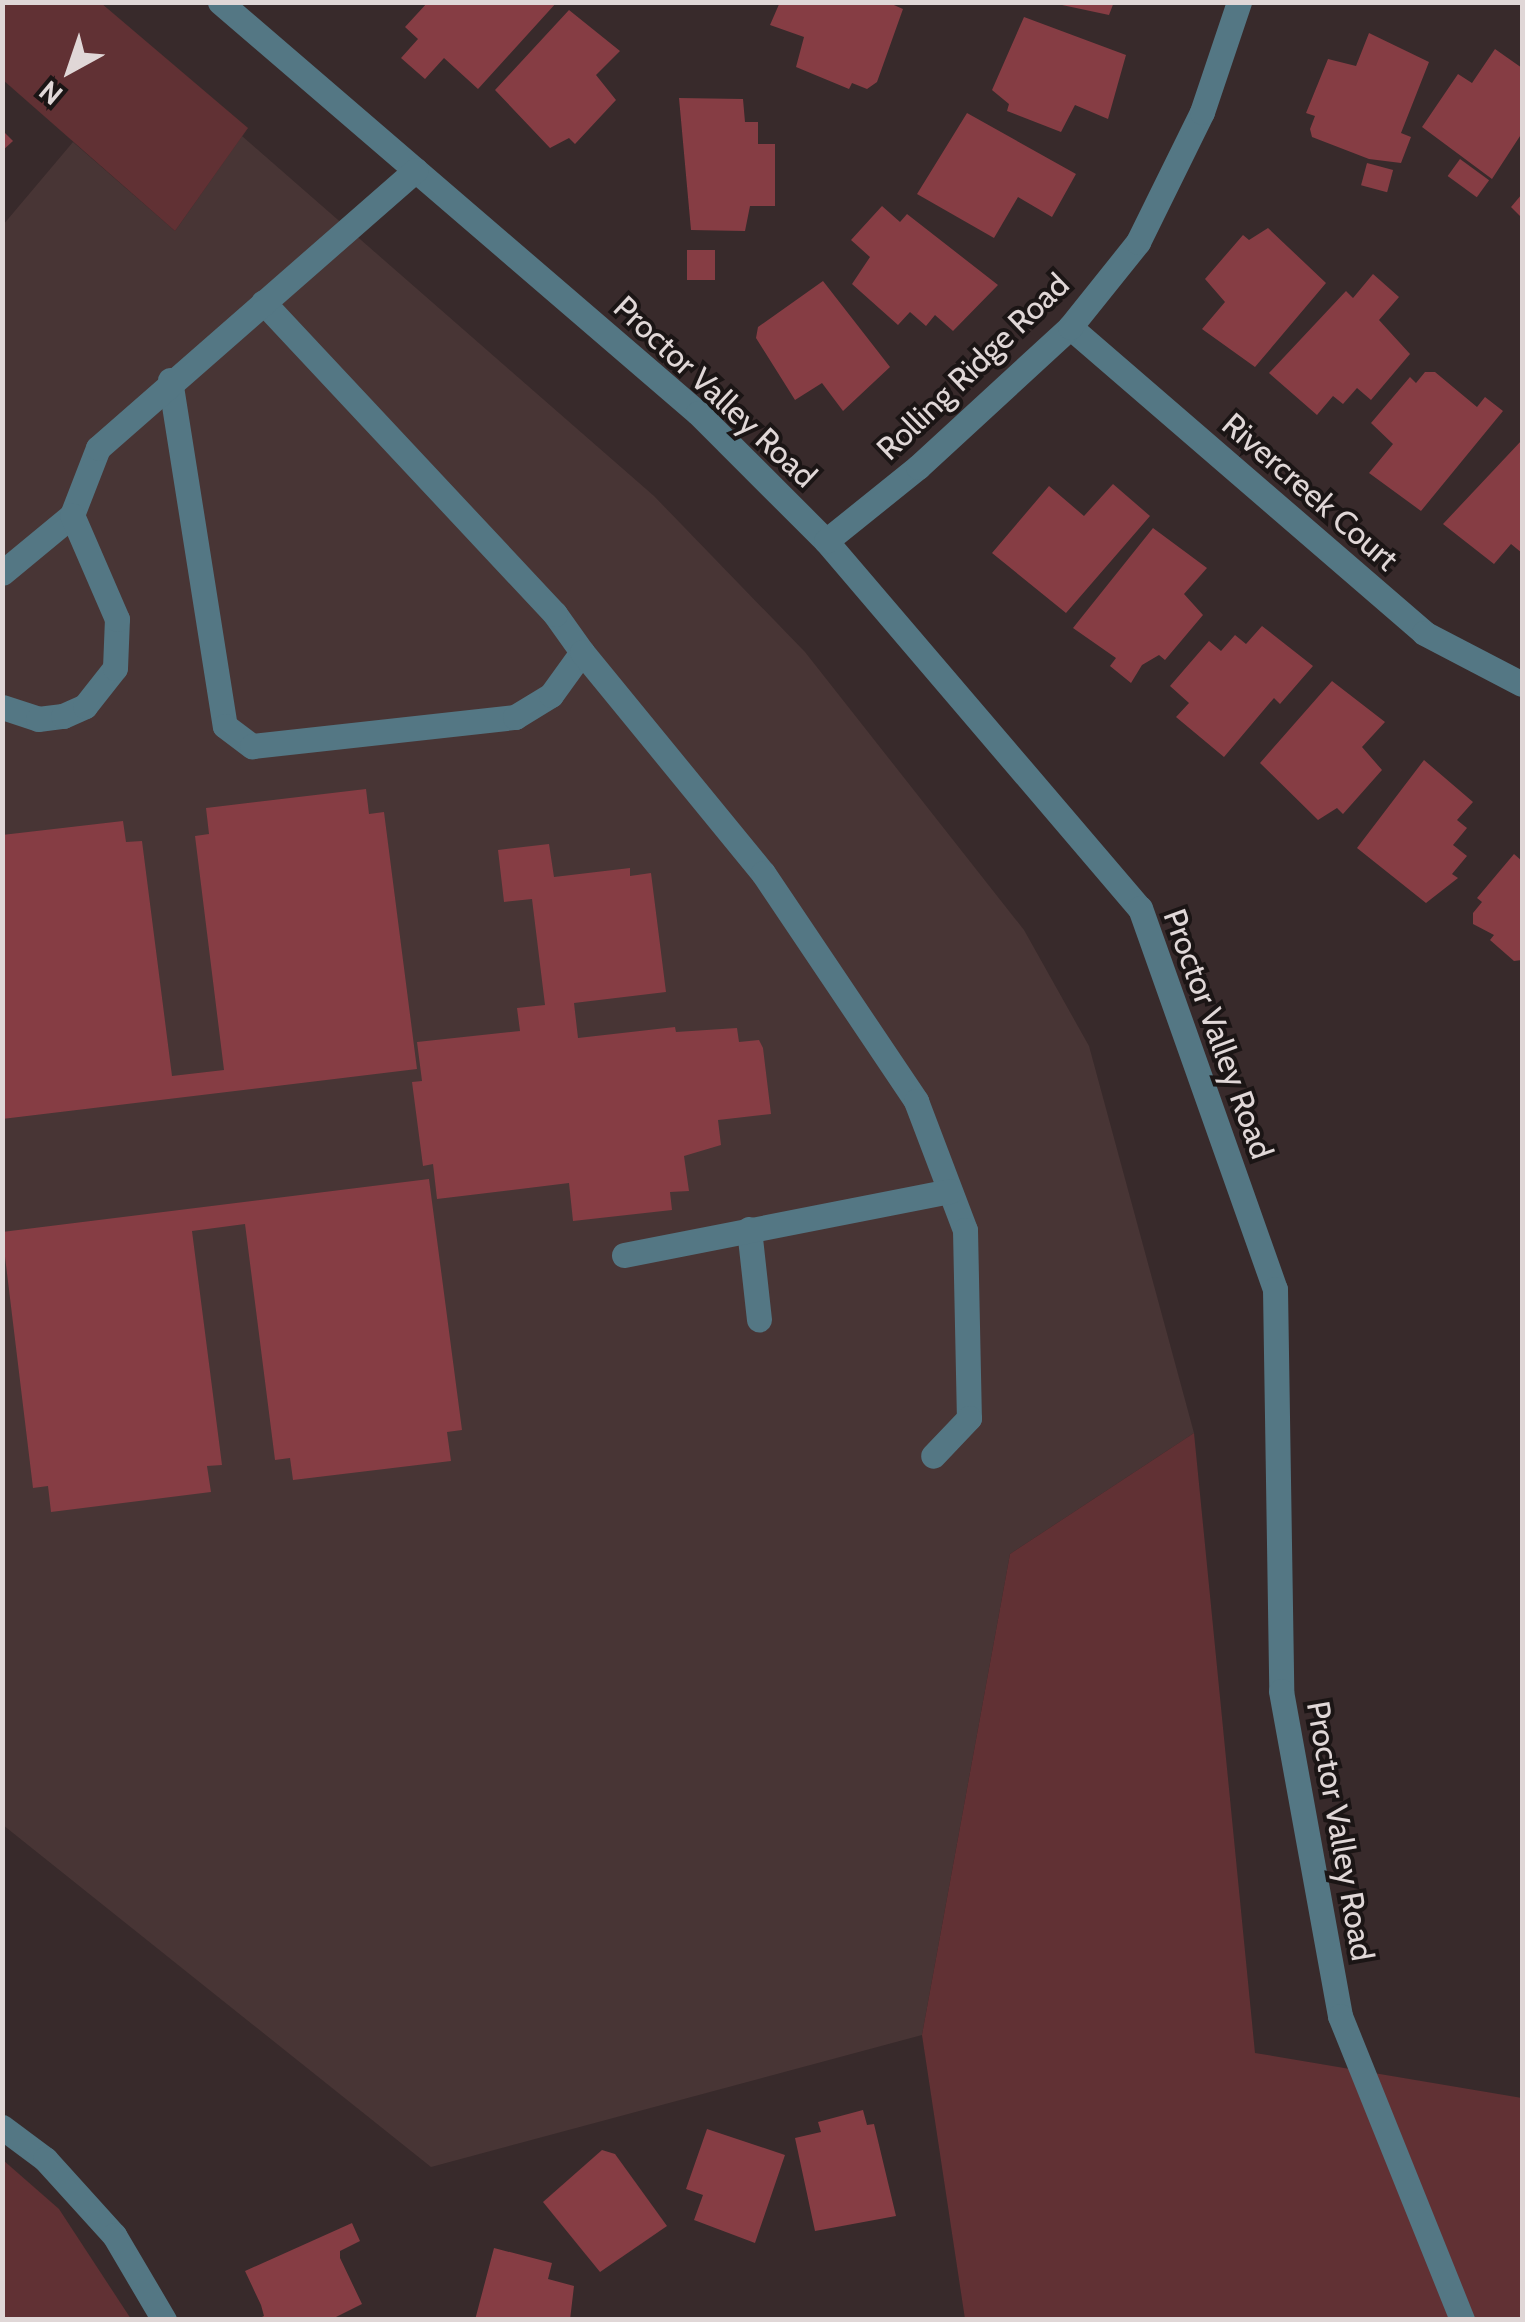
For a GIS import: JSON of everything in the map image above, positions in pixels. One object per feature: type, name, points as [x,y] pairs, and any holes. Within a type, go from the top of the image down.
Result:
[{"type":"street","name":"Proctor Valley Road","points":[[220,2],[698,413],[826,541],[1140,908],[1276,1289],[1281,1690],[1340,2016],[1462,2320]]},
{"type":"street","name":"Rolling Ridge Road","points":[[826,541],[918,467],[1070,328],[1146,228],[1202,112],[1238,2]]},
{"type":"street","points":[[2,573],[72,515],[98,448],[170,380],[416,170]]},
{"type":"street","points":[[263,302],[555,614],[763,872],[916,1100],[965,1230],[969,1418],[933,1456]]},
{"type":"street","name":"Rivercreek Court","points":[[1070,328],[1424,633],[1522,684]]},
{"type":"street","points":[[170,380],[225,726],[252,746],[515,717],[550,695],[582,652]]},
{"type":"street","points":[[2,708],[38,719],[63,716],[85,706],[115,668],[117,619],[72,515]]},
{"type":"street","points":[[624,1255],[950,1190]]},
{"type":"street","points":[[748,1229],[759,1318]]},
{"type":"street","points":[[2,2127],[44,2159],[103,2222],[164,2320]]},
{"type":"shaded area","points":[[3,2],[101,3],[248,128],[175,231],[3,80]]},
{"type":"shaded area","points":[[242,136],[654,496],[805,652],[1024,930],[1089,1046],[1194,1433],[1010,1554],[922,2035],[431,2167],[3,1825],[3,225],[73,142],[175,231]]},
{"type":"shaded area","points":[[1194,1433],[1255,2053],[1522,2098],[1522,2319],[965,2319],[922,2035],[1010,1554]]},
{"type":"shaded area","points":[[3,2160],[59,2209],[131,2319],[3,2319]]},
{"type":"building","points":[[428,2],[557,2],[478,89],[444,58],[425,79],[401,58],[418,39],[405,27]]},
{"type":"building","points":[[780,2],[887,2],[903,9],[877,82],[867,89],[852,83],[849,89],[796,67],[804,37],[770,25]]},
{"type":"building","points":[[1048,2],[1114,2],[1109,15]]},
{"type":"building","points":[[569,10],[620,51],[596,75],[616,100],[575,144],[569,138],[550,148],[495,90]]},
{"type":"building","points":[[1024,17],[1126,55],[1108,119],[1075,105],[1061,132],[1007,111],[1009,104],[992,90]]},
{"type":"building","points":[[1369,33],[1429,62],[1401,133],[1411,137],[1401,163],[1369,159],[1312,137],[1310,129],[1315,116],[1306,113],[1328,59],[1356,66]]},
{"type":"building","points":[[1495,49],[1522,68],[1522,133],[1492,179],[1422,127],[1458,74],[1472,83]]},
{"type":"building","points":[[679,98],[743,99],[745,122],[758,122],[758,144],[775,144],[775,206],[750,206],[745,231],[691,230]]},
{"type":"building","points":[[967,113],[1076,174],[1052,217],[1018,197],[994,238],[917,194]]},
{"type":"building","points":[[2,130],[13,141],[2,151]]},
{"type":"building","points":[[1460,159],[1489,180],[1477,197],[1448,176]]},
{"type":"building","points":[[1367,163],[1393,170],[1387,192],[1361,185]]},
{"type":"building","points":[[1522,194],[1522,218],[1511,207]]},
{"type":"building","points":[[882,206],[900,222],[907,214],[998,285],[953,331],[935,315],[926,326],[910,312],[898,325],[852,284],[870,257],[851,240]]},
{"type":"building","points":[[1268,228],[1326,283],[1255,367],[1202,329],[1225,302],[1205,279],[1243,235],[1249,240]]},
{"type":"building","points":[[687,250],[715,250],[715,280],[687,280]]},
{"type":"building","points":[[1373,274],[1399,297],[1379,320],[1410,354],[1371,400],[1357,388],[1343,404],[1333,396],[1317,415],[1269,373],[1346,291],[1353,298]]},
{"type":"building","points":[[823,281],[890,367],[843,411],[822,383],[795,400],[756,338],[758,327]]},
{"type":"building","points":[[1425,372],[1435,372],[1477,407],[1485,397],[1503,411],[1421,511],[1369,473],[1393,444],[1371,423],[1410,377],[1416,383]]},
{"type":"building","points":[[1522,440],[1522,553],[1511,544],[1494,564],[1443,524]]},
{"type":"building","points":[[1113,484],[1150,516],[1066,613],[992,553],[1049,486],[1084,516]]},
{"type":"building","points":[[1153,528],[1207,568],[1184,594],[1203,615],[1165,660],[1159,655],[1142,665],[1131,683],[1110,666],[1116,658],[1073,628]]},
{"type":"building","points":[[1262,626],[1313,666],[1280,704],[1274,698],[1224,757],[1176,717],[1189,703],[1170,686],[1209,641],[1221,651],[1235,635],[1246,644]]},
{"type":"building","points":[[1332,681],[1385,722],[1362,747],[1382,770],[1343,814],[1337,808],[1318,820],[1260,763]]},
{"type":"building","points":[[1424,760],[1473,802],[1457,820],[1467,828],[1453,845],[1467,856],[1452,874],[1458,878],[1426,903],[1357,848]]},
{"type":"building","points":[[366,789],[369,814],[384,812],[417,1069],[2,1119],[2,835],[123,821],[126,842],[142,841],[172,1076],[224,1070],[195,836],[209,834],[206,808]]},
{"type":"building","points":[[549,844],[554,877],[630,868],[630,876],[651,873],[666,992],[574,1003],[578,1038],[675,1027],[676,1032],[737,1028],[739,1042],[759,1040],[763,1048],[771,1114],[718,1120],[721,1145],[684,1156],[689,1191],[670,1192],[672,1210],[573,1221],[569,1183],[437,1199],[433,1164],[423,1166],[412,1082],[422,1081],[417,1042],[520,1031],[517,1008],[545,1005],[532,899],[504,902],[498,850]]},
{"type":"building","points":[[1514,854],[1522,861],[1522,960],[1514,961],[1490,940],[1494,935],[1473,924],[1473,913],[1482,902],[1477,898]]},
{"type":"building","points":[[429,1179],[462,1430],[447,1432],[451,1461],[293,1480],[290,1458],[275,1460],[245,1224],[192,1231],[222,1465],[207,1466],[211,1492],[51,1512],[48,1486],[33,1488],[2,1232]]},
{"type":"building","points":[[863,2110],[867,2125],[874,2124],[896,2216],[815,2231],[795,2138],[821,2132],[818,2122]]},
{"type":"building","points":[[707,2129],[785,2155],[755,2243],[694,2220],[703,2195],[686,2189]]},
{"type":"building","points":[[602,2150],[615,2154],[667,2226],[600,2272],[543,2202]]},
{"type":"building","points":[[352,2223],[360,2241],[340,2251],[340,2258],[362,2304],[330,2320],[256,2320],[264,2316],[245,2271]]},
{"type":"building","points":[[494,2248],[552,2263],[548,2279],[574,2286],[570,2320],[475,2320]]}]
